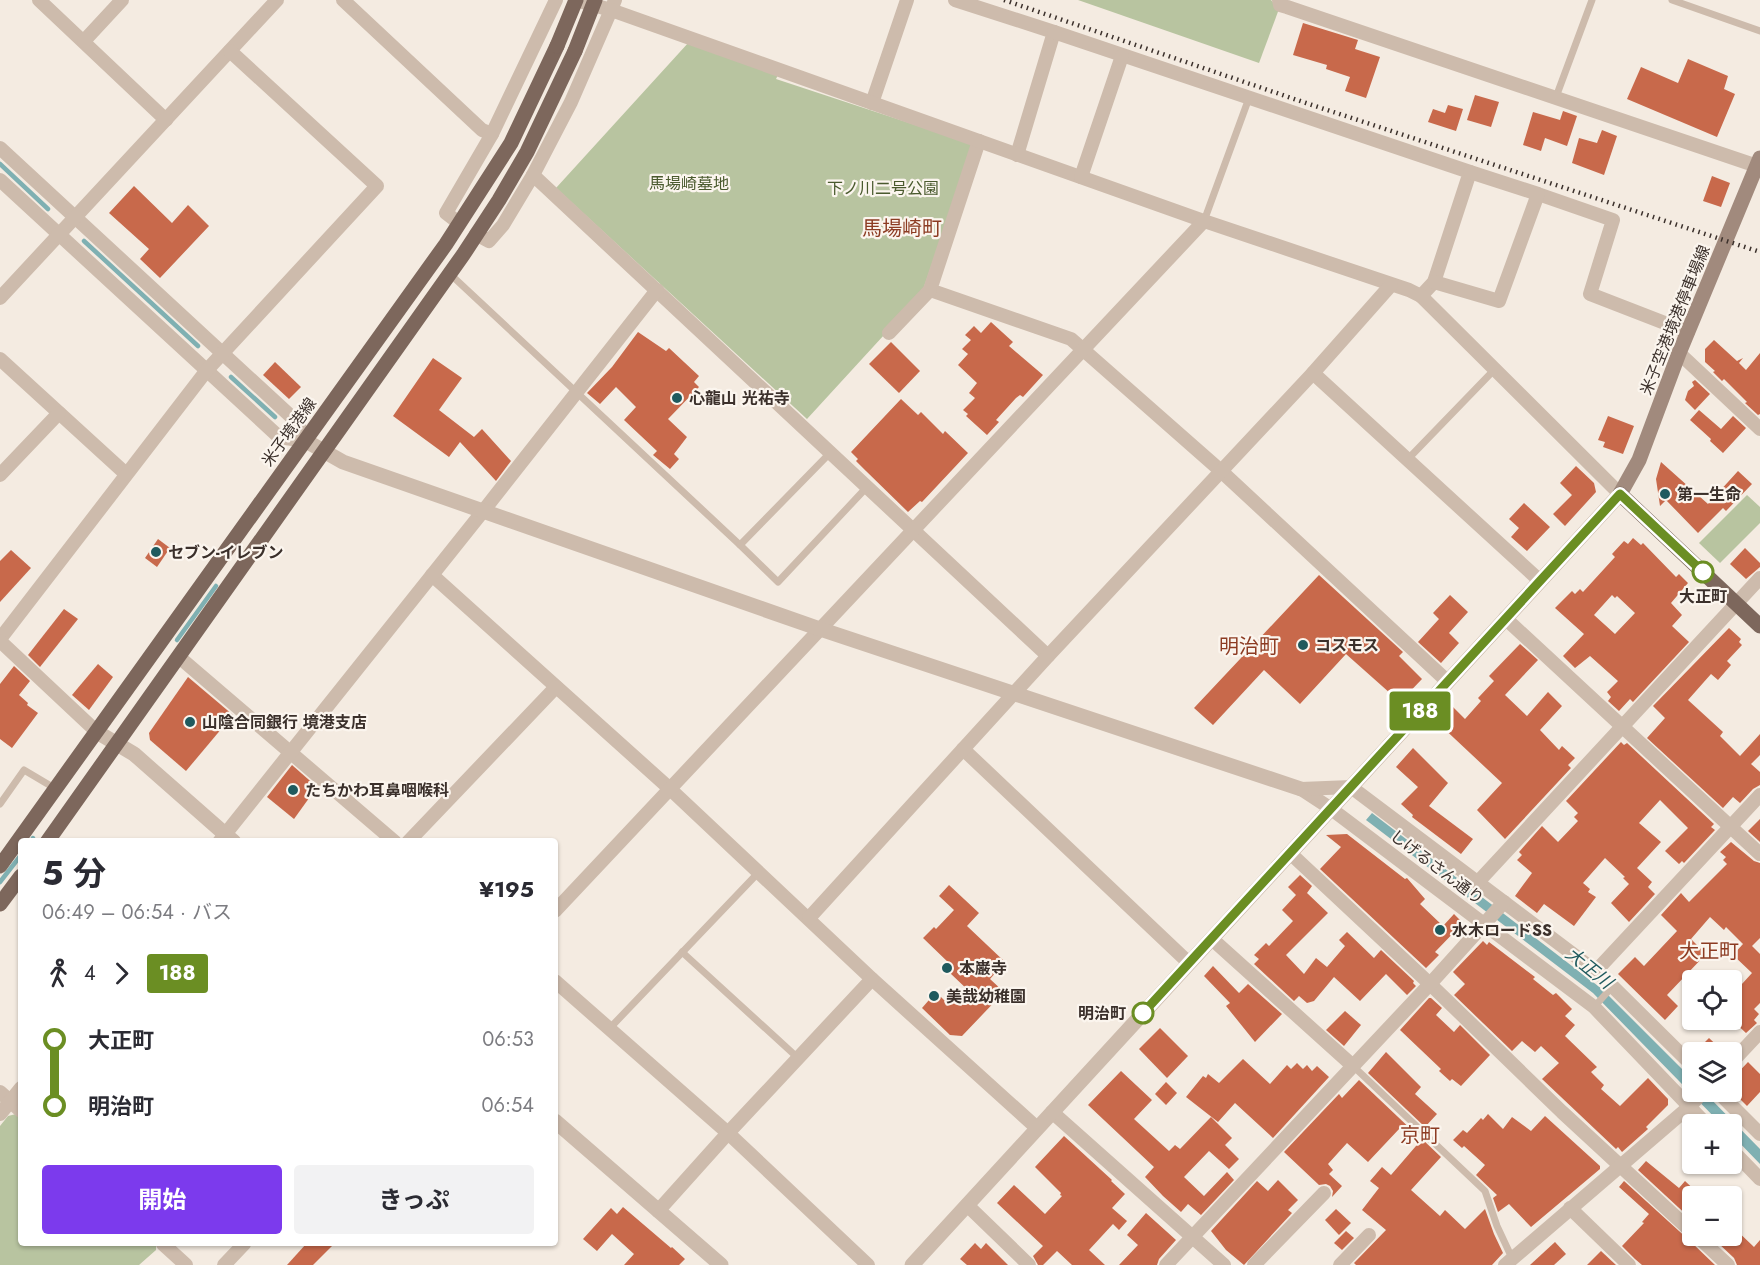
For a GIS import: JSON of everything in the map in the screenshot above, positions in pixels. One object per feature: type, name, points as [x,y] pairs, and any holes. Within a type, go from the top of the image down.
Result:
[{"type":"main road","name":"米子境港線","points":[[21,838],[374,347],[459,224],[511,143],[576,0]]},
{"type":"main road","points":[[50,838],[450,274],[499,200],[527,152],[595,0]]},
{"type":"main road","name":"米子空港境港停車場線","points":[[1620,494],[1639,460],[1679,353],[1758,162]]},
{"type":"main road","points":[[1620,494],[1760,626]]},
{"type":"main road","name":"米子境港線","points":[[0,866],[18,842]]},
{"type":"main road","points":[[0,904],[18,880]]},
{"type":"street","points":[[39,0],[166,120]]},
{"type":"street","points":[[84,41],[122,0]]},
{"type":"street","points":[[0,298],[278,0]]},
{"type":"street","points":[[343,0],[482,130],[492,134]]},
{"type":"street","points":[[459,224],[446,213],[492,134],[556,0]]},
{"type":"street","points":[[576,0],[613,5],[1017,155],[1409,290],[1421,296],[1620,494],[912,1265]]},
{"type":"street","points":[[872,103],[908,0]]},
{"type":"street","points":[[955,0],[1613,220],[1590,294],[1688,332]]},
{"type":"street","points":[[1279,0],[1280,5],[1758,162]]},
{"type":"street","points":[[476,234],[489,241],[503,225],[533,175],[571,102],[613,5]]},
{"type":"street","points":[[1017,155],[1054,32]]},
{"type":"street","points":[[225,838],[134,754],[97,732],[0,640],[207,370],[377,186],[230,51]]},
{"type":"street","points":[[1081,177],[1122,56]]},
{"type":"street","points":[[890,333],[930,290],[979,141]]},
{"type":"street","points":[[0,148],[297,422],[306,441]]},
{"type":"street","points":[[1421,296],[1434,282],[1470,172]]},
{"type":"street","points":[[533,175],[1048,656]]},
{"type":"street","points":[[0,180],[279,437],[306,441],[343,462],[820,628],[1301,789],[1351,787],[1596,971],[1682,1055]]},
{"type":"street","points":[[1434,282],[1499,302],[1538,194]]},
{"type":"street","points":[[558,908],[1204,221]]},
{"type":"street","points":[[809,918],[1048,656],[1313,373],[1391,285]]},
{"type":"street","points":[[227,838],[291,752],[577,394],[657,290]]},
{"type":"street","points":[[930,290],[1071,339],[1221,471],[1447,681]]},
{"type":"street","points":[[1679,353],[1760,429]]},
{"type":"street","points":[[0,359],[126,474]]},
{"type":"street","points":[[1313,373],[1539,580]]},
{"type":"street","points":[[0,475],[59,413]]},
{"type":"street","points":[[432,575],[669,788],[872,979],[1037,1128]]},
{"type":"street","points":[[1478,882],[1760,578]]},
{"type":"street","points":[[1505,618],[1760,854]]},
{"type":"street","points":[[179,657],[390,838]]},
{"type":"street","points":[[412,838],[556,687]]},
{"type":"street","points":[[963,749],[1189,963]]},
{"type":"street","name":"しげるさん通り","points":[[1301,789],[1330,808],[1594,1007],[1696,1114]]},
{"type":"street","points":[[1596,971],[1760,795]]},
{"type":"street","points":[[1290,853],[1562,1112],[1682,1223]]},
{"type":"street","points":[[1166,1265],[1504,902]]},
{"type":"street","points":[[1212,939],[1353,1066]]},
{"type":"street","points":[[658,1211],[872,979]]},
{"type":"street","points":[[558,984],[728,1133],[868,1265]]},
{"type":"street","points":[[1742,1051],[1760,1032]]},
{"type":"street","points":[[0,1114],[5,1096],[18,1108]]},
{"type":"street","points":[[1509,1262],[1694,1102]]},
{"type":"street","points":[[1729,1102],[1760,1134]]},
{"type":"street","points":[[1052,1112],[1224,1265]]},
{"type":"street","points":[[558,1124],[720,1265]]},
{"type":"street","points":[[1742,1160],[1760,1179]]},
{"type":"street","points":[[1254,1265],[1324,1193]]},
{"type":"street","points":[[967,1205],[1029,1265]]},
{"type":"street","points":[[1570,1208],[1629,1265]]},
{"type":"street","points":[[1340,1265],[1369,1235]]},
{"type":"street","points":[[165,1246],[186,1265]]},
{"type":"street","points":[[224,1265],[242,1246]]},
{"type":"street","points":[[1708,1246],[1728,1265]]},
{"type":"lane","points":[[1556,97],[1592,0]]},
{"type":"lane","points":[[1672,0],[1760,30]]},
{"type":"lane","points":[[1204,221],[1249,98]]},
{"type":"lane","points":[[450,274],[778,582],[867,487]]},
{"type":"lane","points":[[1407,460],[1495,369]]},
{"type":"lane","points":[[740,545],[830,453]]},
{"type":"lane","points":[[0,804],[24,770],[57,789]]},
{"type":"lane","points":[[609,1029],[759,873]]},
{"type":"lane","points":[[682,952],[798,1058]]},
{"type":"lane","points":[[1594,1007],[1613,986]]},
{"type":"lane","points":[[1353,1066],[1485,1191],[1509,1262]]},
{"type":"green space","points":[[1078,0],[1271,0],[1279,9],[1259,63]]},
{"type":"green space","name":"馬場崎墓地","points":[[689,42],[778,75],[776,79],[973,144],[924,287],[884,335],[807,419],[556,188]]},
{"type":"green space","points":[[1747,495],[1760,507],[1760,523],[1720,563],[1699,543]]},
{"type":"green space","points":[[16,1114],[18,1116],[18,1246],[156,1246],[156,1250],[139,1265],[0,1265],[0,1126],[8,1116]]},
{"type":"water","points":[[1372,813],[1602,989],[1682,1069],[1682,1084],[1593,993],[1366,820]]},
{"type":"water","points":[[1700,1102],[1714,1102],[1726,1114],[1711,1114]]},
{"type":"water","points":[[1742,1131],[1760,1149],[1760,1164],[1742,1145]]},
{"type":"building","points":[[1303,23],[1358,40],[1355,49],[1380,57],[1366,98],[1345,91],[1350,77],[1326,69],[1327,65],[1293,55]]},
{"type":"building","points":[[1688,59],[1728,76],[1724,89],[1735,94],[1717,137],[1627,99],[1641,67],[1678,83]]},
{"type":"building","points":[[1475,95],[1499,102],[1491,127],[1467,120]]},
{"type":"building","points":[[1448,105],[1463,109],[1456,131],[1428,122],[1433,109],[1445,113]]},
{"type":"building","points":[[1563,111],[1577,116],[1567,146],[1545,138],[1541,151],[1523,145],[1533,112],[1560,120]]},
{"type":"building","points":[[1602,130],[1617,136],[1604,175],[1572,163],[1579,138],[1597,143]]},
{"type":"building","points":[[1712,176],[1730,183],[1721,207],[1703,201]]},
{"type":"building","points":[[134,186],[172,223],[188,205],[209,226],[160,278],[140,259],[149,249],[109,213]]},
{"type":"building","points":[[991,322],[1013,342],[1009,346],[1043,375],[1023,397],[1020,395],[1016,398],[996,420],[999,422],[987,435],[966,416],[968,414],[963,410],[975,398],[969,393],[977,383],[958,365],[968,354],[962,349],[971,340],[965,335],[974,326],[981,333]]},
{"type":"building","points":[[638,332],[666,351],[669,348],[699,376],[694,382],[699,387],[668,419],[687,437],[674,454],[679,459],[670,469],[653,455],[657,451],[624,420],[636,407],[616,387],[600,404],[587,393],[612,367]]},
{"type":"building","points":[[1714,340],[1737,361],[1743,358],[1739,363],[1746,370],[1760,353],[1760,414],[1758,415],[1745,403],[1747,402],[1724,379],[1722,381],[1705,362],[1705,349]]},
{"type":"building","points":[[891,342],[920,371],[899,393],[869,364]]},
{"type":"building","points":[[433,358],[462,378],[439,410],[474,437],[482,429],[511,461],[496,481],[460,442],[449,457],[393,416]]},
{"type":"building","points":[[275,362],[301,387],[289,399],[263,375]]},
{"type":"building","points":[[1695,380],[1710,394],[1695,410],[1685,400]]},
{"type":"building","points":[[901,399],[918,415],[921,412],[943,434],[945,431],[968,453],[922,502],[920,501],[908,512],[856,461],[858,459],[851,452]]},
{"type":"building","points":[[1699,410],[1721,429],[1733,416],[1746,428],[1723,453],[1690,420]]},
{"type":"building","points":[[1608,416],[1634,426],[1623,454],[1603,447],[1605,442],[1598,440]]},
{"type":"building","points":[[1661,462],[1708,504],[1738,471],[1752,484],[1726,511],[1723,508],[1698,533],[1666,500],[1660,506],[1656,479]]},
{"type":"building","points":[[1576,466],[1594,483],[1596,492],[1565,526],[1553,514],[1572,495],[1560,483]]},
{"type":"building","points":[[1524,503],[1550,527],[1527,551],[1511,537],[1519,528],[1509,519]]},
{"type":"building","points":[[1633,538],[1641,545],[1643,543],[1676,577],[1679,574],[1688,583],[1671,603],[1682,615],[1672,626],[1689,642],[1633,702],[1630,699],[1619,711],[1608,701],[1611,697],[1607,692],[1618,681],[1590,656],[1575,668],[1563,656],[1584,634],[1555,608],[1572,591],[1575,594],[1580,589],[1583,592],[1615,557],[1612,554],[1624,541],[1628,544]],"holes":[[[1612,595],[1615,598],[1617,596],[1635,613],[1615,634],[1594,615]]]},
{"type":"building","name":"セブン-イレブン","points":[[158,539],[170,548],[157,567],[145,558]]},
{"type":"building","points":[[1745,548],[1760,563],[1760,567],[1746,579],[1730,564]]},
{"type":"building","points":[[11,550],[31,568],[0,602],[0,561]]},
{"type":"building","name":"コスモス","points":[[1319,575],[1403,652],[1399,656],[1422,679],[1400,702],[1346,654],[1300,704],[1264,670],[1213,725],[1194,708]]},
{"type":"building","points":[[1450,595],[1468,612],[1449,633],[1459,643],[1441,663],[1418,642],[1439,619],[1433,613]]},
{"type":"building","points":[[64,609],[78,619],[40,667],[28,655]]},
{"type":"building","points":[[1729,628],[1741,639],[1739,642],[1742,645],[1727,661],[1731,665],[1718,680],[1711,674],[1688,700],[1723,732],[1720,736],[1740,756],[1760,734],[1760,755],[1751,764],[1760,772],[1760,785],[1740,803],[1733,797],[1723,808],[1647,738],[1665,718],[1653,706]]},
{"type":"building","points":[[1520,644],[1538,660],[1505,695],[1527,716],[1548,692],[1562,706],[1540,730],[1559,750],[1562,746],[1575,758],[1568,765],[1571,768],[1505,839],[1477,810],[1502,783],[1438,723],[1453,707],[1465,719],[1481,701],[1478,698],[1494,681],[1489,676]]},
{"type":"building","points":[[98,664],[113,677],[89,710],[72,695]]},
{"type":"building","points":[[14,666],[30,681],[19,695],[38,713],[12,748],[0,739],[0,684]]},
{"type":"building","points":[[188,677],[233,715],[186,771],[150,740],[149,733]]},
{"type":"building","points":[[1621,742],[1624,745],[1627,743],[1714,824],[1711,827],[1715,830],[1684,863],[1682,861],[1679,864],[1665,851],[1688,828],[1660,800],[1639,823],[1661,842],[1637,868],[1652,882],[1648,887],[1655,894],[1629,922],[1611,903],[1629,884],[1623,878],[1625,877],[1605,858],[1583,883],[1590,889],[1588,892],[1596,897],[1574,926],[1544,904],[1537,913],[1515,896],[1532,873],[1517,860],[1522,855],[1519,852],[1542,826],[1558,842],[1578,821],[1574,817],[1578,813],[1566,801]]},
{"type":"building","points":[[1413,748],[1448,783],[1429,806],[1473,839],[1461,854],[1412,817],[1413,815],[1401,804],[1418,787],[1396,767]]},
{"type":"building","name":"たちかわ耳鼻咽喉科","points":[[292,765],[317,787],[294,819],[267,797]]},
{"type":"building","points":[[1760,819],[1760,842],[1748,831]]},
{"type":"building","points":[[1347,834],[1405,879],[1407,878],[1425,899],[1420,904],[1443,926],[1454,914],[1463,923],[1435,952],[1439,955],[1426,968],[1320,869],[1341,847],[1326,835]]},
{"type":"building","points":[[1731,842],[1754,861],[1760,863],[1760,938],[1752,946],[1760,954],[1760,1003],[1754,1009],[1759,1014],[1754,1020],[1757,1023],[1746,1033],[1742,1029],[1742,984],[1752,973],[1733,955],[1743,944],[1726,927],[1724,930],[1710,917],[1691,939],[1706,954],[1691,970],[1682,970],[1682,979],[1667,995],[1678,1006],[1665,1020],[1618,974],[1635,957],[1644,966],[1677,931],[1661,915],[1681,893],[1689,902],[1727,864],[1723,860],[1726,857],[1720,852]]},
{"type":"building","points":[[1300,875],[1312,886],[1307,893],[1328,913],[1286,955],[1304,974],[1316,958],[1327,967],[1345,946],[1339,940],[1347,932],[1374,958],[1381,950],[1414,981],[1416,986],[1407,995],[1386,974],[1360,1001],[1334,977],[1314,1001],[1307,1003],[1299,996],[1294,1001],[1254,964],[1259,959],[1254,955],[1266,943],[1269,946],[1293,921],[1282,910],[1296,895],[1288,887]]},
{"type":"building","points":[[949,885],[979,913],[967,926],[1005,962],[990,979],[1004,992],[962,1036],[950,1035],[922,1008],[936,992],[945,1001],[970,992],[950,973],[954,969],[951,965],[923,938],[934,927],[936,929],[954,910],[939,896]]},
{"type":"building","points":[[1483,941],[1487,945],[1489,942],[1535,977],[1533,979],[1553,995],[1556,993],[1572,1009],[1565,1016],[1575,1025],[1565,1036],[1597,1067],[1591,1072],[1604,1085],[1601,1089],[1620,1106],[1648,1078],[1668,1099],[1668,1105],[1646,1127],[1648,1129],[1622,1152],[1618,1147],[1616,1149],[1542,1079],[1559,1063],[1541,1046],[1535,1052],[1522,1041],[1512,1051],[1454,995],[1465,984],[1453,972]]},
{"type":"building","points":[[1213,966],[1239,993],[1248,984],[1282,1014],[1255,1042],[1226,1006],[1230,1003],[1204,976]]},
{"type":"building","points":[[1429,998],[1442,1008],[1436,1015],[1454,1032],[1460,1025],[1490,1055],[1461,1086],[1452,1079],[1450,1081],[1439,1071],[1441,1069],[1400,1030]]},
{"type":"building","points":[[1345,1011],[1361,1025],[1344,1046],[1326,1030]]},
{"type":"building","points":[[1160,1028],[1188,1056],[1167,1078],[1139,1049]]},
{"type":"building","points":[[1386,1052],[1421,1087],[1415,1094],[1437,1114],[1425,1127],[1368,1073]]},
{"type":"building","points":[[1243,1059],[1270,1084],[1287,1065],[1291,1069],[1297,1063],[1303,1069],[1307,1065],[1312,1071],[1317,1066],[1329,1077],[1273,1138],[1235,1103],[1218,1122],[1186,1097],[1203,1076],[1206,1078],[1208,1074],[1219,1083]]},
{"type":"building","points":[[1748,1062],[1760,1074],[1760,1092],[1747,1106],[1742,1101],[1742,1068]]},
{"type":"building","points":[[1121,1071],[1152,1100],[1134,1119],[1169,1151],[1175,1145],[1180,1149],[1211,1117],[1232,1138],[1225,1145],[1239,1159],[1229,1169],[1209,1151],[1184,1177],[1204,1196],[1227,1172],[1234,1180],[1201,1215],[1188,1204],[1181,1212],[1163,1196],[1145,1177],[1154,1167],[1088,1105]]},
{"type":"building","points":[[1359,1080],[1417,1135],[1412,1140],[1400,1128],[1368,1162],[1347,1143],[1328,1164],[1333,1170],[1329,1174],[1342,1186],[1332,1197],[1333,1191],[1330,1186],[1319,1185],[1284,1152],[1339,1094],[1342,1098]]},
{"type":"building","points":[[1166,1082],[1177,1093],[1166,1105],[1155,1094]]},
{"type":"building","points":[[1488,1114],[1503,1129],[1512,1117],[1531,1131],[1545,1116],[1600,1166],[1600,1169],[1531,1227],[1509,1204],[1498,1212],[1493,1198],[1497,1195],[1476,1175],[1485,1165],[1464,1146],[1462,1148],[1453,1140],[1463,1130],[1467,1133]]},
{"type":"building","points":[[1064,1136],[1125,1194],[1112,1208],[1127,1221],[1119,1230],[1113,1224],[1089,1250],[1105,1265],[1072,1265],[1057,1251],[1043,1265],[1038,1265],[1033,1256],[1043,1246],[997,1203],[1014,1185],[1045,1214],[1062,1196],[1035,1167]]},
{"type":"building","points":[[1422,1139],[1441,1157],[1411,1190],[1440,1216],[1445,1210],[1465,1229],[1485,1209],[1503,1253],[1492,1265],[1356,1265],[1354,1263],[1386,1230],[1362,1210],[1379,1188],[1370,1181],[1382,1167],[1391,1175]]},
{"type":"building","points":[[1646,1161],[1679,1188],[1685,1181],[1690,1186],[1682,1186],[1682,1211],[1638,1170]]},
{"type":"building","points":[[1278,1180],[1298,1200],[1288,1210],[1292,1213],[1244,1265],[1226,1250],[1211,1231],[1257,1181],[1268,1191]]},
{"type":"building","points":[[1624,1181],[1682,1234],[1682,1246],[1695,1246],[1715,1265],[1642,1265],[1622,1246],[1644,1223],[1642,1222],[1649,1214],[1619,1187]]},
{"type":"building","points":[[623,1207],[685,1259],[679,1265],[624,1265],[634,1254],[612,1234],[597,1251],[583,1239],[611,1208],[617,1214]]},
{"type":"building","points":[[1336,1209],[1351,1223],[1339,1235],[1325,1220]]},
{"type":"building","points":[[1146,1213],[1176,1240],[1159,1259],[1157,1265],[1119,1265],[1138,1245],[1127,1235]]},
{"type":"building","points":[[1346,1231],[1354,1238],[1342,1250],[1334,1243]]},
{"type":"building","points":[[1742,1236],[1754,1247],[1760,1240],[1760,1265],[1737,1265],[1734,1258],[1721,1246],[1742,1246]]},
{"type":"building","points":[[1555,1242],[1566,1254],[1554,1265],[1530,1265]]},
{"type":"building","points":[[975,1243],[981,1249],[986,1243],[1008,1265],[967,1265],[960,1259]]},
{"type":"building","points":[[304,1246],[332,1246],[313,1265],[287,1265]]},
{"type":"building","points":[[1601,1251],[1616,1265],[1587,1265]]},
{"type":"waterway","points":[[0,164],[48,209]]},
{"type":"waterway","points":[[84,241],[198,346]]},
{"type":"waterway","points":[[231,377],[275,417]]},
{"type":"waterway","points":[[177,640],[216,586]]},
{"type":"waterway","points":[[0,882],[18,859]]},
{"type":"railway","points":[[1004,0],[1306,103],[1760,252]]},
{"type":"bus line","name":"188","points":[[1143,1013],[1620,494],[1703,572]]},
{"type":"place","name":"心龍山 光祐寺","points":[[677,398]]},
{"type":"place","name":"第一生命","points":[[1665,494]]},
{"type":"place","name":"セブン-イレブン","points":[[156,552]]},
{"type":"place","name":"大正町","points":[[1703,572]]},
{"type":"place","name":"コスモス","points":[[1303,645]]},
{"type":"place","name":"山陰合同銀行 境港支店","points":[[190,722]]},
{"type":"place","name":"たちかわ耳鼻咽喉科","points":[[293,790]]},
{"type":"place","name":"水木ロードSS","points":[[1440,930]]},
{"type":"place","name":"本巌寺","points":[[947,968]]},
{"type":"place","name":"美哉幼稚園","points":[[934,996]]},
{"type":"place","name":"明治町","points":[[1143,1013]]},
{"type":"district","name":"馬場崎町","points":[[902,228]]},
{"type":"district","name":"明治町","points":[[1249,646]]},
{"type":"district","name":"大正町","points":[[1709,951]]},
{"type":"district","name":"京町","points":[[1420,1135]]},
{"type":"park label","name":"下ノ川二号公園","points":[[883,188]]},
{"type":"water label","name":"大正川","points":[[1589,968]]}]
